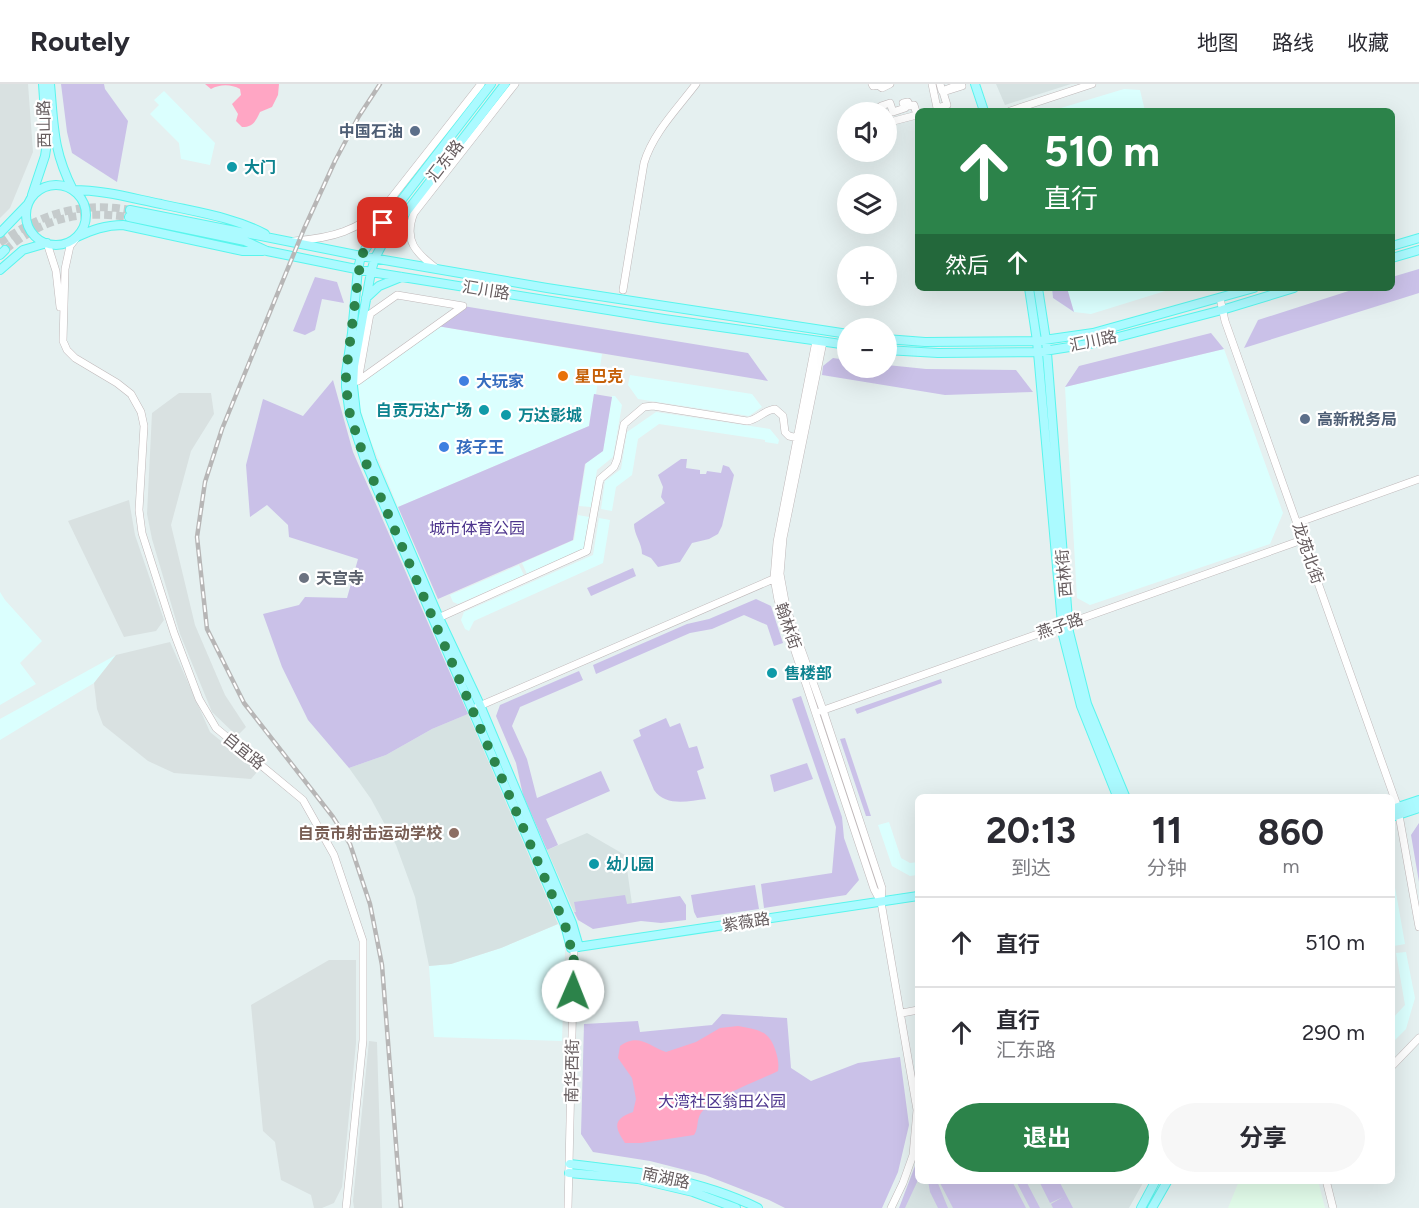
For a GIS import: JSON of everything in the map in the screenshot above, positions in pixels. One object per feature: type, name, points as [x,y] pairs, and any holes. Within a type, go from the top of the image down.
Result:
[{"type":"main road","name":"西山路","points":[[31,200],[47,142],[43,84]]},
{"type":"main road","name":"西山路","points":[[50,84],[55,143],[64,172],[73,190]]},
{"type":"main road","name":"汇东路","points":[[399,539],[366,463],[350,415],[346,373],[358,269],[361,256],[373,237],[491,84]]},
{"type":"main road","name":"汇东路","points":[[371,272],[375,258],[400,219],[505,84]]},
{"type":"main road","points":[[977,84],[985,108]]},
{"type":"main road","points":[[0,233],[39,190],[58,185],[73,190],[106,192],[204,213],[247,224],[270,237]]},
{"type":"main road","points":[[73,190],[83,202],[86,212],[82,230],[76,237]]},
{"type":"main road","points":[[31,200],[26,218],[29,228],[34,236],[47,243],[60,245],[93,229],[108,225],[123,225],[243,251],[267,251]]},
{"type":"main road","name":"汇川路","points":[[837,332],[437,269],[293,241],[130,214],[245,242],[267,251],[371,272],[663,319],[837,344]]},
{"type":"main road","points":[[1395,245],[1419,238]]},
{"type":"main road","points":[[0,270],[23,250],[47,243]]},
{"type":"main road","points":[[1395,257],[1419,250]]},
{"type":"main road","name":"南华西街","points":[[371,272],[354,369],[356,414],[372,461],[436,619]]},
{"type":"main road","points":[[366,298],[379,286],[402,277]]},
{"type":"main road","points":[[1030,291],[1041,341]]},
{"type":"main road","points":[[1038,291],[1041,341]]},
{"type":"main road","name":"汇川路","points":[[897,340],[925,342],[1041,341],[1093,333],[1244,291]]},
{"type":"main road","name":"汇川路","points":[[897,351],[938,353],[1042,351],[1095,342],[1222,310],[1284,291]]},
{"type":"main road","name":"西林街","points":[[1041,341],[1070,664],[1081,706],[1116,794]]},
{"type":"main road","name":"南华西街","points":[[399,539],[476,707],[565,925],[571,948],[577,948]]},
{"type":"main road","name":"西林街","points":[[1066,625],[1087,704],[1124,794]]},
{"type":"main road","points":[[1395,812],[1419,800]]},
{"type":"main road","points":[[1395,812],[1419,808]]},
{"type":"main road","name":"紫薇路","points":[[577,948],[915,896]]},
{"type":"main road","name":"南湖路","points":[[569,1169],[638,1179],[693,1192],[736,1208]]},
{"type":"main road","name":"南湖路","points":[[569,1169],[640,1172],[698,1185],[758,1208]]},
{"type":"main road","points":[[1141,1208],[1154,1184]]},
{"type":"main road","points":[[1152,1208],[1166,1184]]},
{"type":"street","points":[[293,241],[338,235],[355,229],[373,217],[386,206],[481,84]]},
{"type":"street","points":[[437,269],[423,258],[410,238],[409,226],[414,213],[515,84]]},
{"type":"street","points":[[623,290],[648,149],[656,135],[696,84]]},
{"type":"street","points":[[872,84],[882,88],[890,84]]},
{"type":"street","points":[[932,84],[937,108],[947,105],[943,92],[962,86],[962,84],[942,90],[940,84]]},
{"type":"street","points":[[1019,108],[1092,84]]},
{"type":"street","points":[[897,111],[905,108],[903,103],[908,102],[909,106],[914,105],[915,108]]},
{"type":"street","points":[[897,120],[915,116]]},
{"type":"street","points":[[62,318],[67,255],[76,237]]},
{"type":"street","points":[[47,243],[56,271],[62,318]]},
{"type":"street","points":[[397,295],[463,306],[358,381],[370,314],[397,295]]},
{"type":"street","name":"龙苑北街","points":[[1220,298],[1222,310],[1389,794]]},
{"type":"street","name":"自宜路","points":[[62,318],[63,341],[67,350],[75,358],[117,382],[131,394],[141,412],[144,426],[139,510],[142,533],[174,633],[199,699],[216,728],[303,800],[334,855],[363,941],[363,1040],[346,1208]]},
{"type":"street","name":"翰林街","points":[[820,342],[777,542],[778,600],[820,711],[874,889],[881,902],[915,1097]]},
{"type":"street","name":"翰林街","points":[[777,577],[820,342]]},
{"type":"street","points":[[436,619],[587,551],[600,479],[614,467],[624,424],[644,408],[652,406],[747,421],[775,409],[783,416],[785,432],[789,436],[798,438]]},
{"type":"street","points":[[1297,523],[1419,479]]},
{"type":"street","name":"燕子路","points":[[820,711],[1302,540]]},
{"type":"street","points":[[476,707],[777,577]]},
{"type":"street","name":"龙苑北街","points":[[1395,812],[1419,927]]},
{"type":"street","name":"南华西街","points":[[568,1208],[577,948]]},
{"type":"street","points":[[902,1013],[915,1011]]},
{"type":"street","points":[[1395,1063],[1419,1038]]},
{"type":"street","name":"翰林街","points":[[891,1208],[901,1189],[913,1155],[915,1132]]},
{"type":"street","points":[[1327,1184],[1333,1208]]},
{"type":"shaded area","points":[[0,84],[28,84],[33,152],[10,208],[0,218]]},
{"type":"shaded area","points":[[205,84],[279,84],[278,95],[272,107],[260,112],[251,125],[242,127],[236,121],[238,114],[232,104],[241,95],[240,89],[226,85],[211,89]]},
{"type":"shaded area","points":[[996,84],[1071,84],[1005,105]]},
{"type":"shaded area","points":[[1124,89],[1140,90],[1144,108],[1061,108]]},
{"type":"shaded area","points":[[164,91],[215,143],[210,165],[181,159],[179,143],[150,114],[159,105],[154,100]]},
{"type":"shaded area","points":[[1052,291],[1165,291],[1091,314],[1074,312],[1053,298]]},
{"type":"shaded area","name":"自贡万达广场","points":[[437,326],[602,354],[596,394],[594,394],[589,426],[398,507],[368,434],[359,404],[358,381]]},
{"type":"shaded area","points":[[1224,349],[1283,513],[1270,544],[1090,605],[1077,598],[1065,387]]},
{"type":"shaded area","points":[[630,375],[752,394],[762,407],[749,416],[638,399],[628,385]]},
{"type":"shaded area","points":[[179,393],[211,393],[214,414],[191,451],[171,525],[195,625],[225,695],[246,727],[237,736],[212,712],[180,634],[152,539],[147,514],[152,413]]},
{"type":"shaded area","points":[[612,396],[615,396],[622,405],[613,457],[597,470],[591,507],[579,506],[586,463],[603,451]]},
{"type":"shaded area","points":[[656,412],[770,429],[779,440],[778,444],[659,424],[638,439],[632,475],[616,487],[612,511],[601,509],[605,481],[621,469],[627,432]]},
{"type":"shaded area","points":[[129,500],[135,535],[164,620],[156,631],[124,637],[68,521]]},
{"type":"shaded area","points":[[578,515],[589,517],[584,548],[527,574],[522,563],[574,540]]},
{"type":"shaded area","points":[[599,518],[610,520],[603,563],[474,621],[469,631],[465,629],[461,620],[464,612],[593,555]]},
{"type":"shaded area","points":[[519,565],[524,575],[458,604],[453,602],[450,595]]},
{"type":"shaded area","points":[[0,592],[42,641],[20,663],[36,684],[0,705]]},
{"type":"shaded area","points":[[170,642],[210,732],[258,771],[251,779],[174,773],[148,761],[103,725],[97,709],[94,683],[116,655]]},
{"type":"shaded area","points":[[116,655],[94,683],[0,740],[0,719]]},
{"type":"shaded area","name":"自贡市射击运动学校","points":[[468,714],[558,924],[501,948],[451,964],[429,966],[415,897],[396,845],[371,799],[349,768],[386,755],[432,729]]},
{"type":"shaded area","points":[[889,822],[901,858],[910,863],[915,862],[915,875],[910,876],[892,866],[878,825]]},
{"type":"shaded area","points":[[587,833],[625,855],[632,904],[574,912],[547,850]]},
{"type":"shaded area","points":[[1395,887],[1405,944],[1395,946]]},
{"type":"shaded area","points":[[558,924],[563,933],[565,951],[562,1041],[434,1037],[429,966],[451,964],[501,948]]},
{"type":"shaded area","points":[[1406,952],[1415,998],[1406,1029],[1395,1040],[1395,1016],[1405,1005],[1396,953]]},
{"type":"shaded area","points":[[329,960],[356,960],[356,1043],[342,1187],[334,1203],[322,1208],[314,1208],[311,1195],[281,1180],[275,1142],[263,1131],[251,1005]]},
{"type":"shaded area","points":[[738,1026],[762,1032],[770,1039],[777,1055],[778,1071],[725,1095],[707,1107],[699,1116],[694,1135],[641,1143],[625,1143],[617,1124],[633,1112],[636,1099],[632,1078],[618,1058],[620,1046],[638,1040],[666,1052],[696,1042],[720,1028]]},
{"type":"shaded area","points":[[369,1041],[377,1042],[382,1208],[354,1208],[353,1201]]},
{"type":"shaded area","points":[[915,1177],[915,1184],[1142,1184],[1129,1208],[902,1208]]},
{"type":"shaded area","points":[[1238,1184],[1319,1184],[1325,1208],[1228,1208]]},
{"type":"green space","points":[[61,84],[104,84],[105,89],[128,121],[117,182],[72,153]]},
{"type":"green space","points":[[1419,269],[1419,293],[1244,348],[1258,320],[1349,291],[1395,291],[1395,276]]},
{"type":"green space","points":[[315,277],[337,282],[344,303],[322,299],[315,330],[305,335],[293,331]]},
{"type":"green space","points":[[1052,291],[1068,291],[1074,312],[1053,298]]},
{"type":"green space","points":[[463,306],[748,353],[768,381],[437,326]]},
{"type":"green space","points":[[1211,333],[1224,349],[1065,387],[1079,366]]},
{"type":"green space","points":[[833,358],[837,359],[837,377],[822,375],[823,366]]},
{"type":"green space","points":[[897,366],[926,369],[1016,370],[1033,392],[945,395],[840,378],[897,378]]},
{"type":"green space","points":[[333,380],[353,452],[468,714],[432,729],[386,755],[349,768],[308,720],[282,667],[263,614],[299,605],[305,597],[347,598],[358,559],[289,537],[288,525],[267,505],[250,517],[246,465],[263,399],[303,416]]},
{"type":"green space","name":"城市体育公园","points":[[594,394],[612,397],[603,451],[585,464],[573,540],[438,599],[398,507],[589,426]]},
{"type":"green space","points":[[681,459],[687,459],[686,468],[700,470],[700,474],[706,474],[707,471],[721,473],[723,465],[729,467],[734,475],[718,534],[692,543],[680,562],[658,567],[651,558],[642,554],[634,524],[665,503],[661,497],[663,487],[658,475]]},
{"type":"green space","points":[[633,568],[636,576],[591,596],[587,588]]},
{"type":"green space","points":[[756,599],[771,606],[783,643],[774,646],[767,625],[744,615],[712,629],[690,633],[596,674],[593,665],[687,624],[709,619]]},
{"type":"green space","points":[[579,671],[583,680],[520,707],[512,726],[527,759],[537,798],[601,771],[610,791],[546,819],[558,845],[547,850],[523,795],[516,763],[496,716],[500,705]]},
{"type":"green space","points":[[941,679],[942,683],[857,714],[855,709]]},
{"type":"green space","points":[[801,696],[842,817],[844,838],[859,880],[846,895],[764,908],[761,884],[832,873],[836,827],[792,699]]},
{"type":"green space","points":[[666,718],[670,727],[680,723],[689,748],[697,746],[704,768],[697,771],[706,799],[671,801],[654,790],[633,740],[641,736],[639,730]]},
{"type":"green space","points":[[845,738],[871,816],[866,816],[840,739]]},
{"type":"green space","points":[[807,763],[813,779],[774,792],[770,775]]},
{"type":"green space","points":[[1419,823],[1419,882],[1411,835]]},
{"type":"green space","points":[[755,885],[759,909],[697,918],[691,895]]},
{"type":"green space","points":[[625,895],[627,904],[680,896],[686,905],[686,920],[661,923],[641,921],[593,929],[578,920],[574,912],[576,912],[574,902]]},
{"type":"green space","name":"大湾社区翁田公园","points":[[722,1014],[787,1018],[791,1068],[811,1081],[858,1063],[900,1057],[909,1125],[898,1172],[882,1208],[785,1208],[705,1175],[650,1161],[593,1152],[581,1134],[584,1024],[638,1021],[640,1032],[712,1025]]},
{"type":"green space","points":[[915,1166],[916,1184],[905,1208],[899,1208]]},
{"type":"green space","points":[[929,1184],[938,1184],[948,1208],[938,1208]]},
{"type":"green space","points":[[941,1184],[1014,1184],[1026,1208],[953,1208]]},
{"type":"green space","points":[[1018,1184],[1028,1184],[1040,1208],[1030,1208]]},
{"type":"green space","points":[[1040,1184],[1061,1184],[1073,1208],[1053,1208],[1051,1204],[1063,1197],[1050,1203]]},
{"type":"tunnel","points":[[0,243],[30,224],[62,212],[95,207],[130,210]]},
{"type":"tunnel","points":[[5,250],[34,230],[62,219],[94,215],[129,217]]},
{"type":"railway","points":[[380,84],[359,116],[335,161],[304,229],[222,429],[205,482],[197,537],[207,629],[244,703],[333,817],[350,844],[370,904],[382,965],[401,1208]]},
{"type":"place","name":"中国石油","points":[[415,131]]},
{"type":"place","name":"大门","points":[[232,167]]},
{"type":"place","name":"星巴克","points":[[563,376]]},
{"type":"place","name":"大玩家","points":[[464,381]]},
{"type":"place","name":"自贡万达广场","points":[[484,410]]},
{"type":"place","name":"万达影城","points":[[506,415]]},
{"type":"place","name":"高新税务局","points":[[1305,419]]},
{"type":"place","name":"孩子王","points":[[444,447]]},
{"type":"place","name":"天宫寺","points":[[304,578]]},
{"type":"place","name":"售楼部","points":[[772,673]]},
{"type":"place","name":"自贡市射击运动学校","points":[[454,833]]},
{"type":"place","name":"幼儿园","points":[[594,864]]},
{"type":"route","points":[[383,223],[361,256],[358,269],[346,373],[350,415],[366,463],[565,925],[571,948],[574,948],[573,991]]}]
